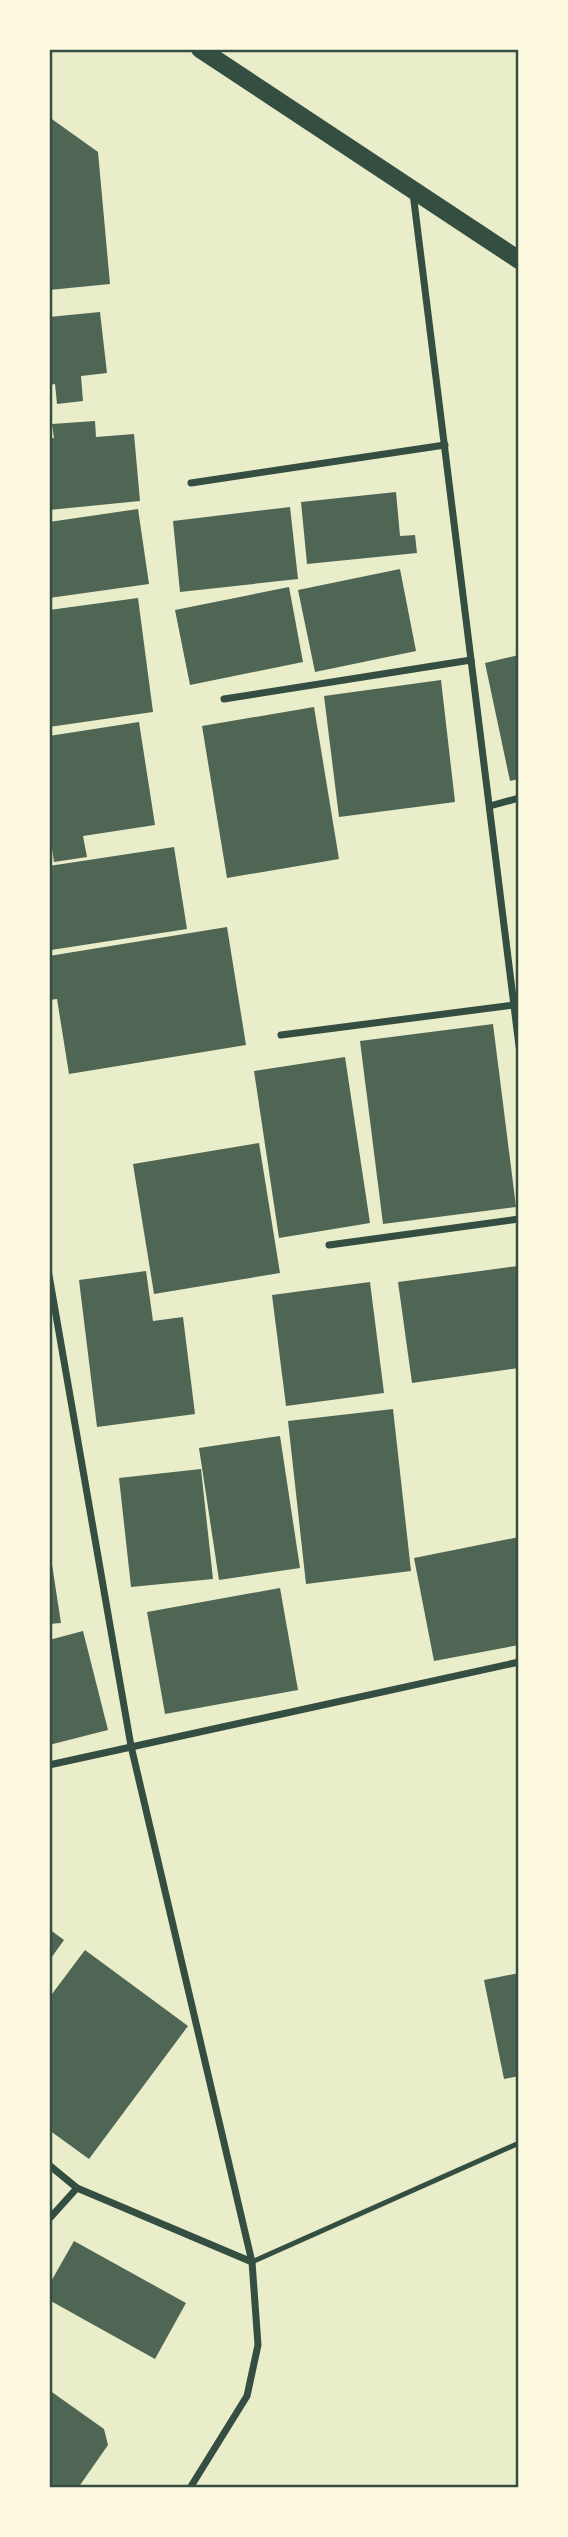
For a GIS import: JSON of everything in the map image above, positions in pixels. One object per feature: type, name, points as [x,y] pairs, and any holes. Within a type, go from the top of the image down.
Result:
[{"type":"main road","points":[[200,49],[519,260]]},
{"type":"street","points":[[413,189],[519,1046]]},
{"type":"street","points":[[191,483],[445,446]]},
{"type":"street","points":[[223,699],[471,660]]},
{"type":"street","points":[[490,806],[519,798]]},
{"type":"street","points":[[281,1035],[514,1005]]},
{"type":"street","points":[[329,1245],[519,1219]]},
{"type":"street","points":[[49,1275],[131,1746],[252,2262],[258,2345],[247,2396],[190,2488]]},
{"type":"street","points":[[49,1765],[519,1662]]},
{"type":"street","points":[[49,2165],[77,2188],[252,2262]]},
{"type":"street","points":[[49,2219],[77,2188]]},
{"type":"lane","points":[[252,2262],[519,2143]]},
{"type":"building","points":[[49,117],[98,152],[110,284],[49,290]]},
{"type":"building","points":[[100,312],[107,373],[81,376],[83,401],[57,404],[55,384],[49,385],[49,317]]},
{"type":"building","points":[[95,421],[96,437],[134,434],[140,501],[49,510],[49,439],[54,438],[52,424]]},
{"type":"building","points":[[396,492],[400,536],[415,535],[417,553],[307,564],[301,502]]},
{"type":"building","points":[[290,507],[298,579],[180,592],[173,521]]},
{"type":"building","points":[[138,509],[149,584],[49,598],[49,522]]},
{"type":"building","points":[[400,569],[416,651],[315,672],[298,590]]},
{"type":"building","points":[[289,587],[303,662],[190,685],[175,610]]},
{"type":"building","points":[[138,598],[153,712],[49,727],[49,610]]},
{"type":"building","points":[[519,655],[519,779],[510,781],[485,663]]},
{"type":"building","points":[[441,680],[455,802],[339,817],[324,696]]},
{"type":"building","points":[[314,707],[339,859],[227,878],[202,726]]},
{"type":"building","points":[[139,722],[155,825],[83,836],[87,857],[54,862],[51,841],[49,842],[49,736]]},
{"type":"building","points":[[174,847],[187,929],[51,950],[49,866]]},
{"type":"building","points":[[227,927],[246,1045],[69,1074],[57,999],[49,1000],[49,956]]},
{"type":"building","points":[[493,1024],[516,1207],[383,1224],[360,1041]]},
{"type":"building","points":[[345,1057],[370,1223],[279,1238],[254,1071]]},
{"type":"building","points":[[259,1143],[280,1273],[154,1294],[133,1164]]},
{"type":"building","points":[[518,1266],[519,1368],[412,1383],[398,1282]]},
{"type":"building","points":[[146,1271],[153,1321],[183,1317],[195,1414],[97,1427],[79,1280]]},
{"type":"building","points":[[370,1282],[384,1393],[286,1406],[272,1295]]},
{"type":"building","points":[[393,1409],[411,1571],[306,1584],[288,1421]]},
{"type":"building","points":[[280,1436],[300,1568],[219,1580],[199,1448]]},
{"type":"building","points":[[201,1469],[213,1579],[131,1587],[119,1478]]},
{"type":"building","points":[[519,1537],[519,1645],[434,1661],[414,1558]]},
{"type":"building","points":[[49,1545],[61,1623],[49,1624]]},
{"type":"building","points":[[280,1588],[298,1690],[165,1714],[147,1612]]},
{"type":"building","points":[[83,1631],[108,1730],[49,1745],[49,1640]]},
{"type":"building","points":[[49,1929],[64,1940],[49,1961]]},
{"type":"building","points":[[85,1950],[188,2026],[89,2159],[49,2130],[49,1998]]},
{"type":"building","points":[[519,1973],[519,2076],[504,2079],[484,1980]]},
{"type":"building","points":[[74,2241],[186,2303],[155,2359],[49,2300],[49,2285]]},
{"type":"building","points":[[49,2390],[104,2429],[108,2445],[78,2488],[49,2488]]}]
